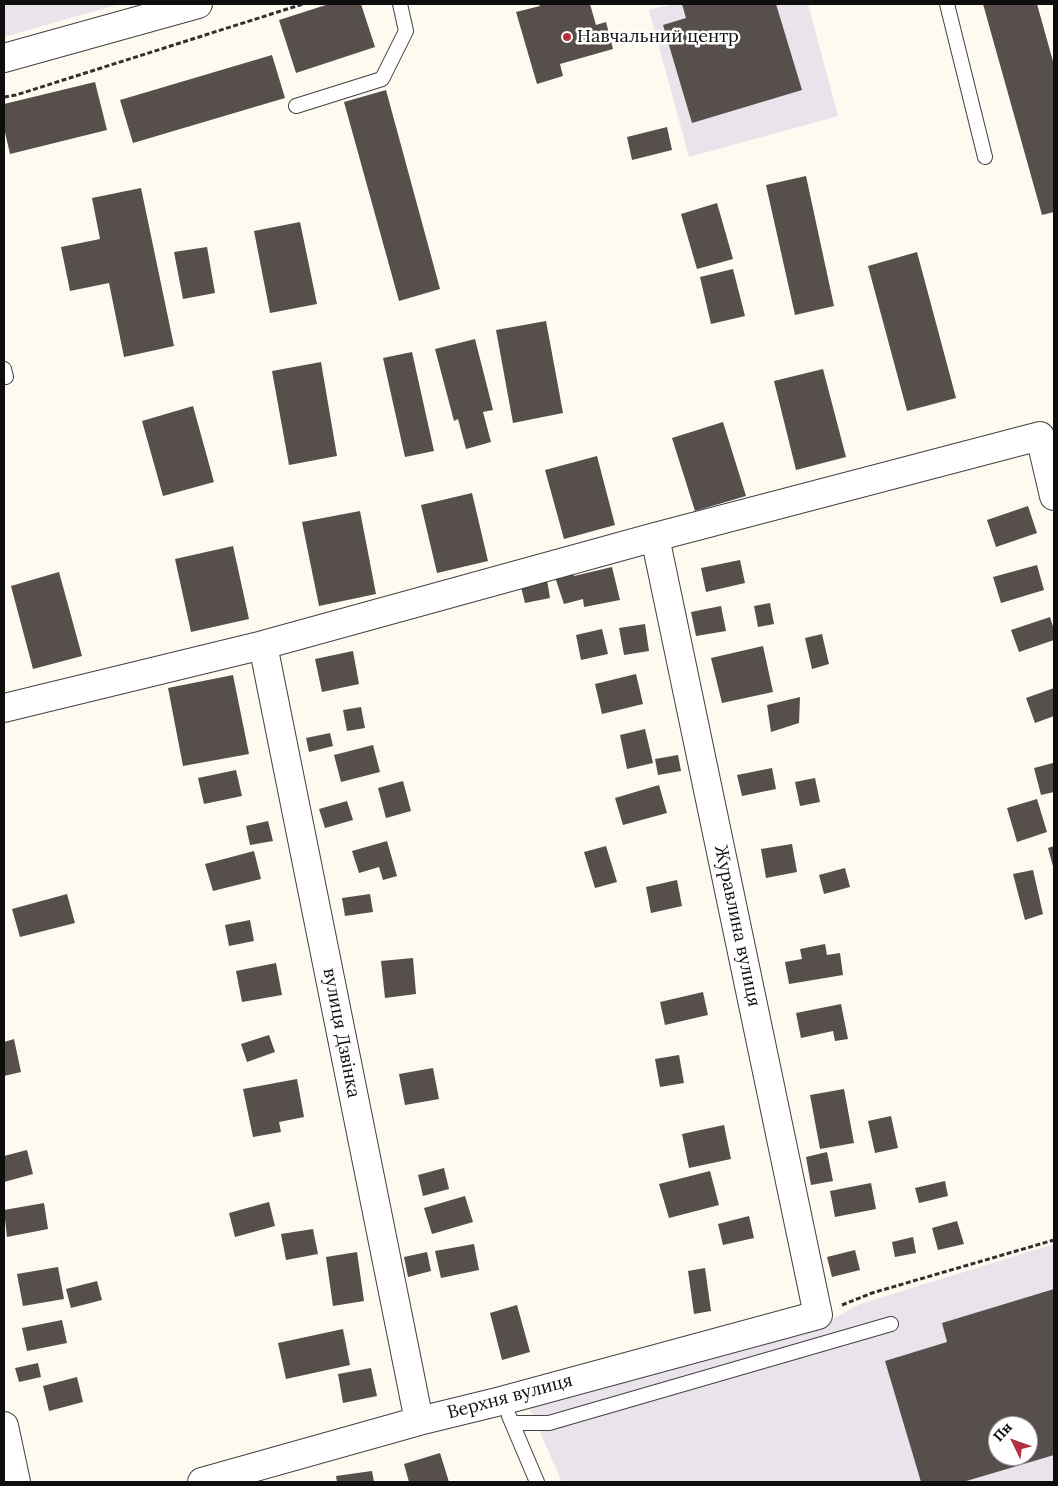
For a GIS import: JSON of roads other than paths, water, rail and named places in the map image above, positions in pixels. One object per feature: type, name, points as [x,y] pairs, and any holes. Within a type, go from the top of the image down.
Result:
[{"type":"street","points":[[4,58],[198,4]]},
{"type":"street","points":[[4,708],[263,645],[655,537],[1040,436],[1054,496]]},
{"type":"street","name":"Журавлина вулиця","points":[[655,537],[818,1315]]},
{"type":"street","name":"вулиця Дзвінка","points":[[263,645],[419,1421]]},
{"type":"street","name":"Верхня вулиця","points":[[202,1482],[419,1421],[507,1412],[818,1315]]},
{"type":"street","points":[[4,1426],[16,1482]]},
{"type":"lane","points":[[296,106],[382,79],[406,32],[400,4]]},
{"type":"lane","points":[[947,4],[985,157]]},
{"type":"lane","points":[[507,1412],[549,1424],[891,1324]]},
{"type":"lane","points":[[507,1412],[537,1482]]},
{"type":"place","name":"Навчальний центр","points":[[567,37]]}]
